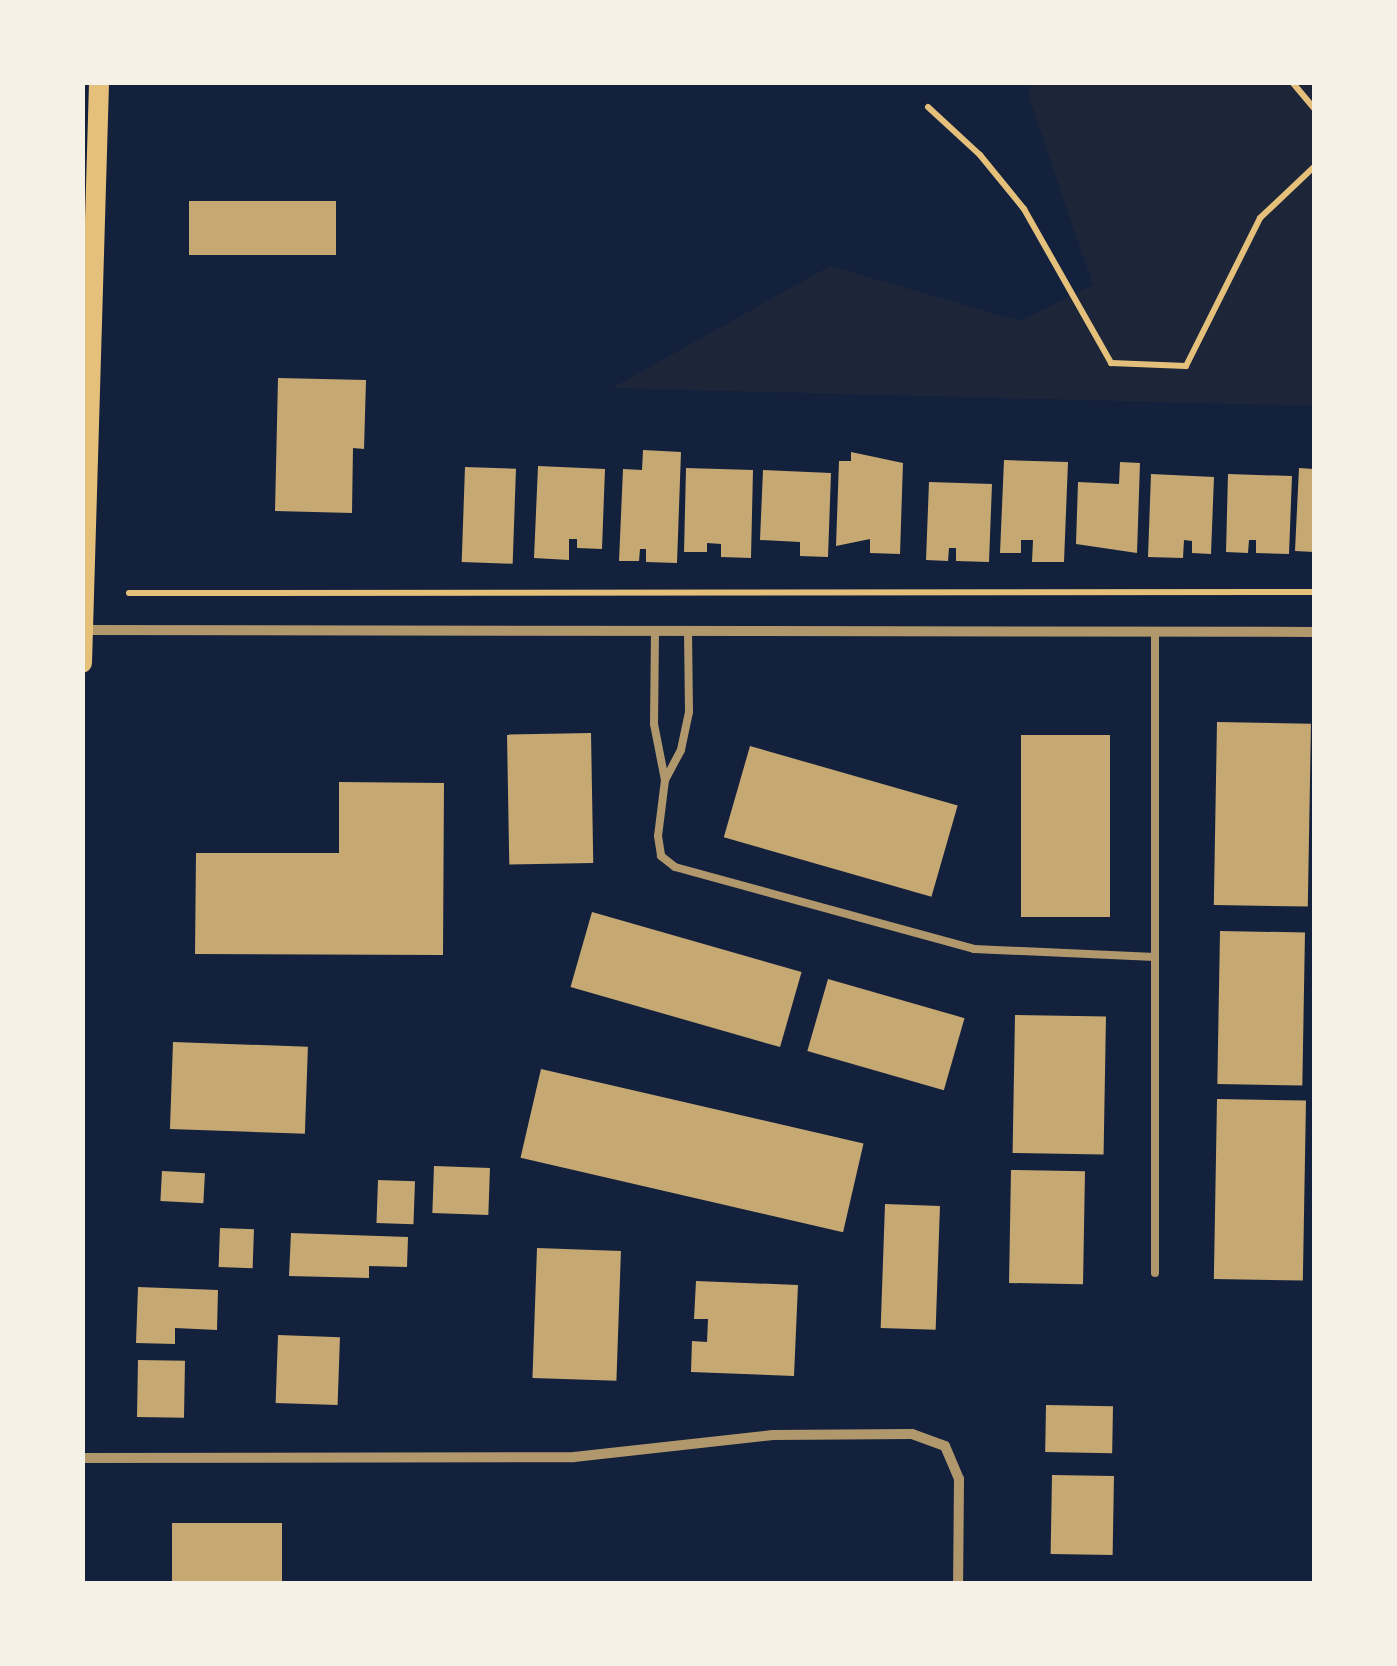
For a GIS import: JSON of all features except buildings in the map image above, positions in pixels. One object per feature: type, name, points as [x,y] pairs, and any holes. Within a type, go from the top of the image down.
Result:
[{"type":"main road","points":[[82,663],[99,82]]},
{"type":"street","points":[[84,630],[1314,632]]},
{"type":"street","points":[[82,1458],[574,1457],[773,1435],[912,1434],[946,1446],[959,1479],[958,1584]]},
{"type":"lane","points":[[665,780],[681,750],[689,712],[688,630]]},
{"type":"lane","points":[[654,631],[654,724],[665,780],[662,856],[695,876],[974,949],[1155,957]]},
{"type":"lane","points":[[1154,1274],[1155,632]]},
{"type":"path","points":[[1292,82],[1314,108]]},
{"type":"path","points":[[928,107],[1024,208],[1111,362],[1186,366],[1260,218],[1314,167]]},
{"type":"path","points":[[130,593],[1314,592]]},
{"type":"shaded area","points":[[1031,83],[1314,83],[1314,406],[612,388],[830,266],[1020,321],[1093,285],[1029,97]]}]
